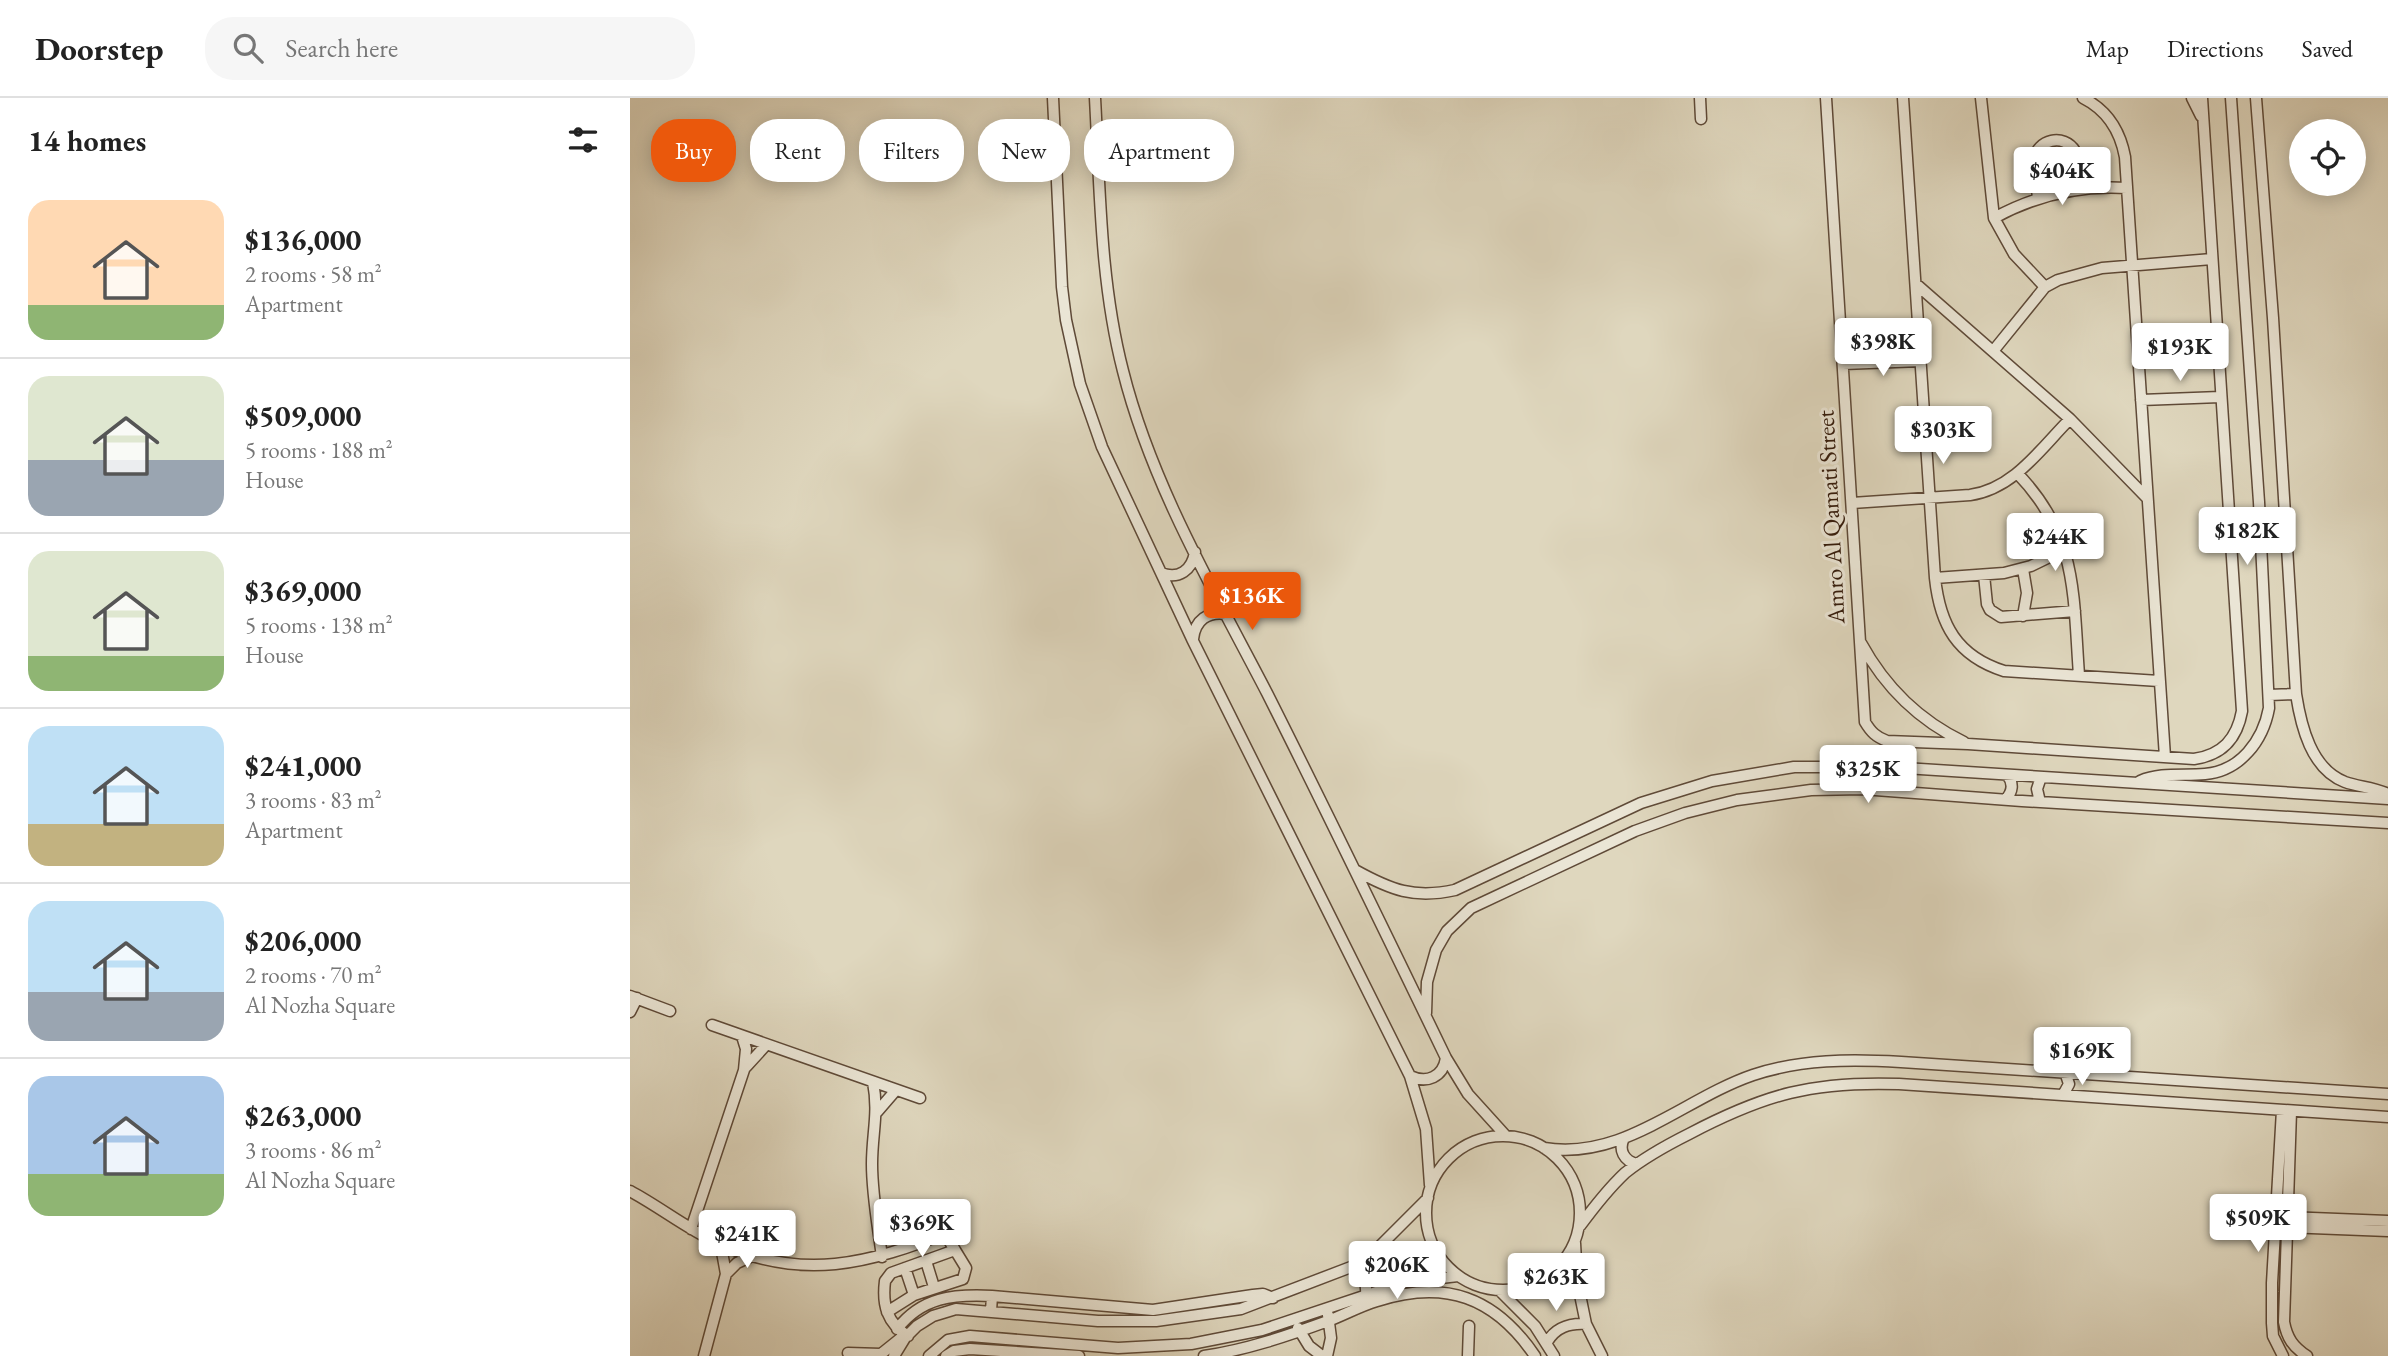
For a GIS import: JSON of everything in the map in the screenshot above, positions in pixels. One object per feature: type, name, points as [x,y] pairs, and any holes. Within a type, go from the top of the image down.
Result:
[{"type":"street","points":[[1053,98],[1062,287],[1080,384],[1102,447],[1192,639],[1410,1076],[1426,1129],[1430,1185],[1428,1227],[1438,1254],[1458,1276],[1478,1286],[1500,1291],[1524,1288],[1545,1279],[1563,1263],[1575,1243],[1580,1226],[1578,1196],[1566,1168],[1544,1148],[1526,1139],[1506,1136],[1483,1139],[1462,1148],[1445,1163],[1430,1185]]},
{"type":"street","points":[[1095,98],[1105,260],[1114,335],[1142,432],[1195,552],[1447,1058],[1468,1094],[1506,1136]]},
{"type":"street","points":[[1700,98],[1701,119]]},
{"type":"street","name":"Amro Al Qamati Street","points":[[1826,98],[1863,712],[1870,731],[1888,741],[2194,759],[2218,753],[2228,745],[2235,735],[2242,711],[2203,98]]},
{"type":"street","points":[[1903,98],[1935,578],[1942,616],[1951,633],[1974,658],[2004,671],[2159,681]]},
{"type":"street","points":[[1981,98],[1994,218],[2014,254],[2045,287]]},
{"type":"street","points":[[2082,98],[2099,108],[2117,130],[2122,143],[2165,757]]},
{"type":"street","name":"Amro Al Qamati Street","points":[[2192,98],[2203,120]]},
{"type":"street","points":[[2136,783],[2155,776],[2209,774],[2229,767],[2256,743],[2266,720],[2269,695],[2253,408],[2231,98]]},
{"type":"street","points":[[2256,98],[2278,393],[2296,694],[2306,735],[2326,770],[2345,782],[2388,796]]},
{"type":"street","points":[[2038,198],[2035,156],[2041,146],[2052,140],[2064,141],[2074,149],[2082,188]]},
{"type":"street","points":[[1994,218],[2038,198],[2082,188],[2127,188]]},
{"type":"street","points":[[1994,350],[2045,287],[2087,271],[2212,259]]},
{"type":"street","points":[[1916,284],[2070,419],[2147,498]]},
{"type":"street","points":[[1843,364],[1921,361]]},
{"type":"street","points":[[2141,400],[2220,397]]},
{"type":"street","points":[[1852,503],[1987,492],[2017,473],[2070,419]]},
{"type":"street","points":[[2017,473],[2046,508],[2066,549],[2072,580],[2079,676]]},
{"type":"street","points":[[1935,578],[2023,569],[2066,549]]},
{"type":"street","points":[[1161,573],[1171,576],[1182,573],[1192,562],[1195,552]]},
{"type":"street","points":[[2023,569],[2027,593],[2023,616]]},
{"type":"street","points":[[1984,575],[1990,610],[2001,617],[2075,611]]},
{"type":"street","points":[[1192,639],[1194,628],[1201,620],[1210,614],[1226,614]]},
{"type":"street","name":"Amro Al Qamati Street","points":[[1860,640],[1880,674],[1906,704],[1935,726],[1968,744]]},
{"type":"street","points":[[2269,695],[2296,694]]},
{"type":"street","points":[[1355,870],[1387,887],[1421,894],[1438,894],[1472,883],[1618,812],[1687,788],[1737,775],[1794,767],[1889,767],[2388,796]]},
{"type":"street","points":[[2005,800],[2012,790],[2007,775]]},
{"type":"street","points":[[2040,802],[2037,789],[2041,777]]},
{"type":"street","points":[[1426,1017],[1427,982],[1436,950],[1455,922],[1481,902],[1635,831],[1685,813],[1737,800],[1786,792],[1862,789],[2388,823]]},
{"type":"street","points":[[1472,883],[1472,896],[1481,902]]},
{"type":"street","points":[[630,1012],[633,997],[670,1010]]},
{"type":"street","points":[[712,1025],[920,1098]]},
{"type":"street","points":[[691,1229],[744,1070],[746,1056],[742,1036]]},
{"type":"street","points":[[744,1070],[766,1045]]},
{"type":"street","points":[[1410,1076],[1419,1080],[1433,1077],[1444,1068],[1447,1058]]},
{"type":"street","points":[[1544,1148],[1583,1150],[1624,1138],[1729,1084],[1752,1075],[1809,1061],[1872,1060],[2388,1094]]},
{"type":"street","points":[[2063,1095],[2069,1084],[2065,1072]]},
{"type":"street","points":[[2101,1075],[2097,1084],[2102,1098]]},
{"type":"street","points":[[873,1082],[877,1112],[872,1173],[882,1257]]},
{"type":"street","points":[[1580,1226],[1614,1185],[1637,1164],[1665,1146],[1756,1102],[1812,1087],[1890,1083],[2388,1117]]},
{"type":"street","points":[[877,1112],[896,1090]]},
{"type":"street","points":[[2283,1356],[2273,1336],[2272,1283],[2286,1111]]},
{"type":"street","points":[[1624,1138],[1622,1153],[1630,1162],[1637,1164]]},
{"type":"street","points":[[2284,1158],[2284,1322],[2295,1348],[2307,1356]]},
{"type":"street","points":[[630,1191],[716,1242],[752,1256],[804,1265],[856,1263],[882,1257],[948,1233],[966,1268],[963,1279],[914,1295],[887,1312]]},
{"type":"street","points":[[848,1353],[881,1354],[933,1316],[956,1309],[1098,1321],[1156,1321],[1241,1309],[1351,1267],[1376,1250],[1428,1198]]},
{"type":"street","points":[[2286,1222],[2388,1221]]},
{"type":"street","points":[[2286,1222],[2388,1231]]},
{"type":"street","points":[[704,1356],[726,1275],[722,1252],[716,1242]]},
{"type":"street","points":[[1575,1243],[1577,1280],[1586,1324],[1602,1356]]},
{"type":"street","points":[[906,1337],[891,1322],[887,1312],[885,1281],[891,1273],[955,1250]]},
{"type":"street","points":[[726,1275],[737,1263],[752,1256]]},
{"type":"street","points":[[926,1261],[934,1287]]},
{"type":"street","points":[[1351,1267],[1362,1275],[1367,1286],[1366,1294]]},
{"type":"street","points":[[905,1268],[914,1295]]},
{"type":"street","points":[[929,1356],[948,1340],[959,1336],[1081,1346],[1154,1347],[1227,1338],[1295,1321],[1406,1282],[1458,1276]]},
{"type":"street","points":[[1203,1356],[1254,1346],[1376,1301],[1425,1291],[1466,1298],[1484,1306],[1508,1322],[1535,1356]]},
{"type":"street","points":[[1500,1291],[1547,1342],[1554,1356]]},
{"type":"street","points":[[897,1329],[904,1320],[930,1301],[963,1295],[1153,1310],[1253,1294],[1273,1298]]},
{"type":"street","points":[[990,1311],[992,1296]]},
{"type":"street","points":[[1327,1309],[1331,1338],[1327,1356]]},
{"type":"street","points":[[1295,1321],[1309,1346],[1322,1356]]},
{"type":"street","points":[[1547,1342],[1552,1334],[1564,1326],[1586,1324]]},
{"type":"street","points":[[1468,1356],[1469,1326]]},
{"type":"street","points":[[894,1356],[906,1337]]},
{"type":"street","points":[[946,1356],[962,1349],[1079,1356]]}]
